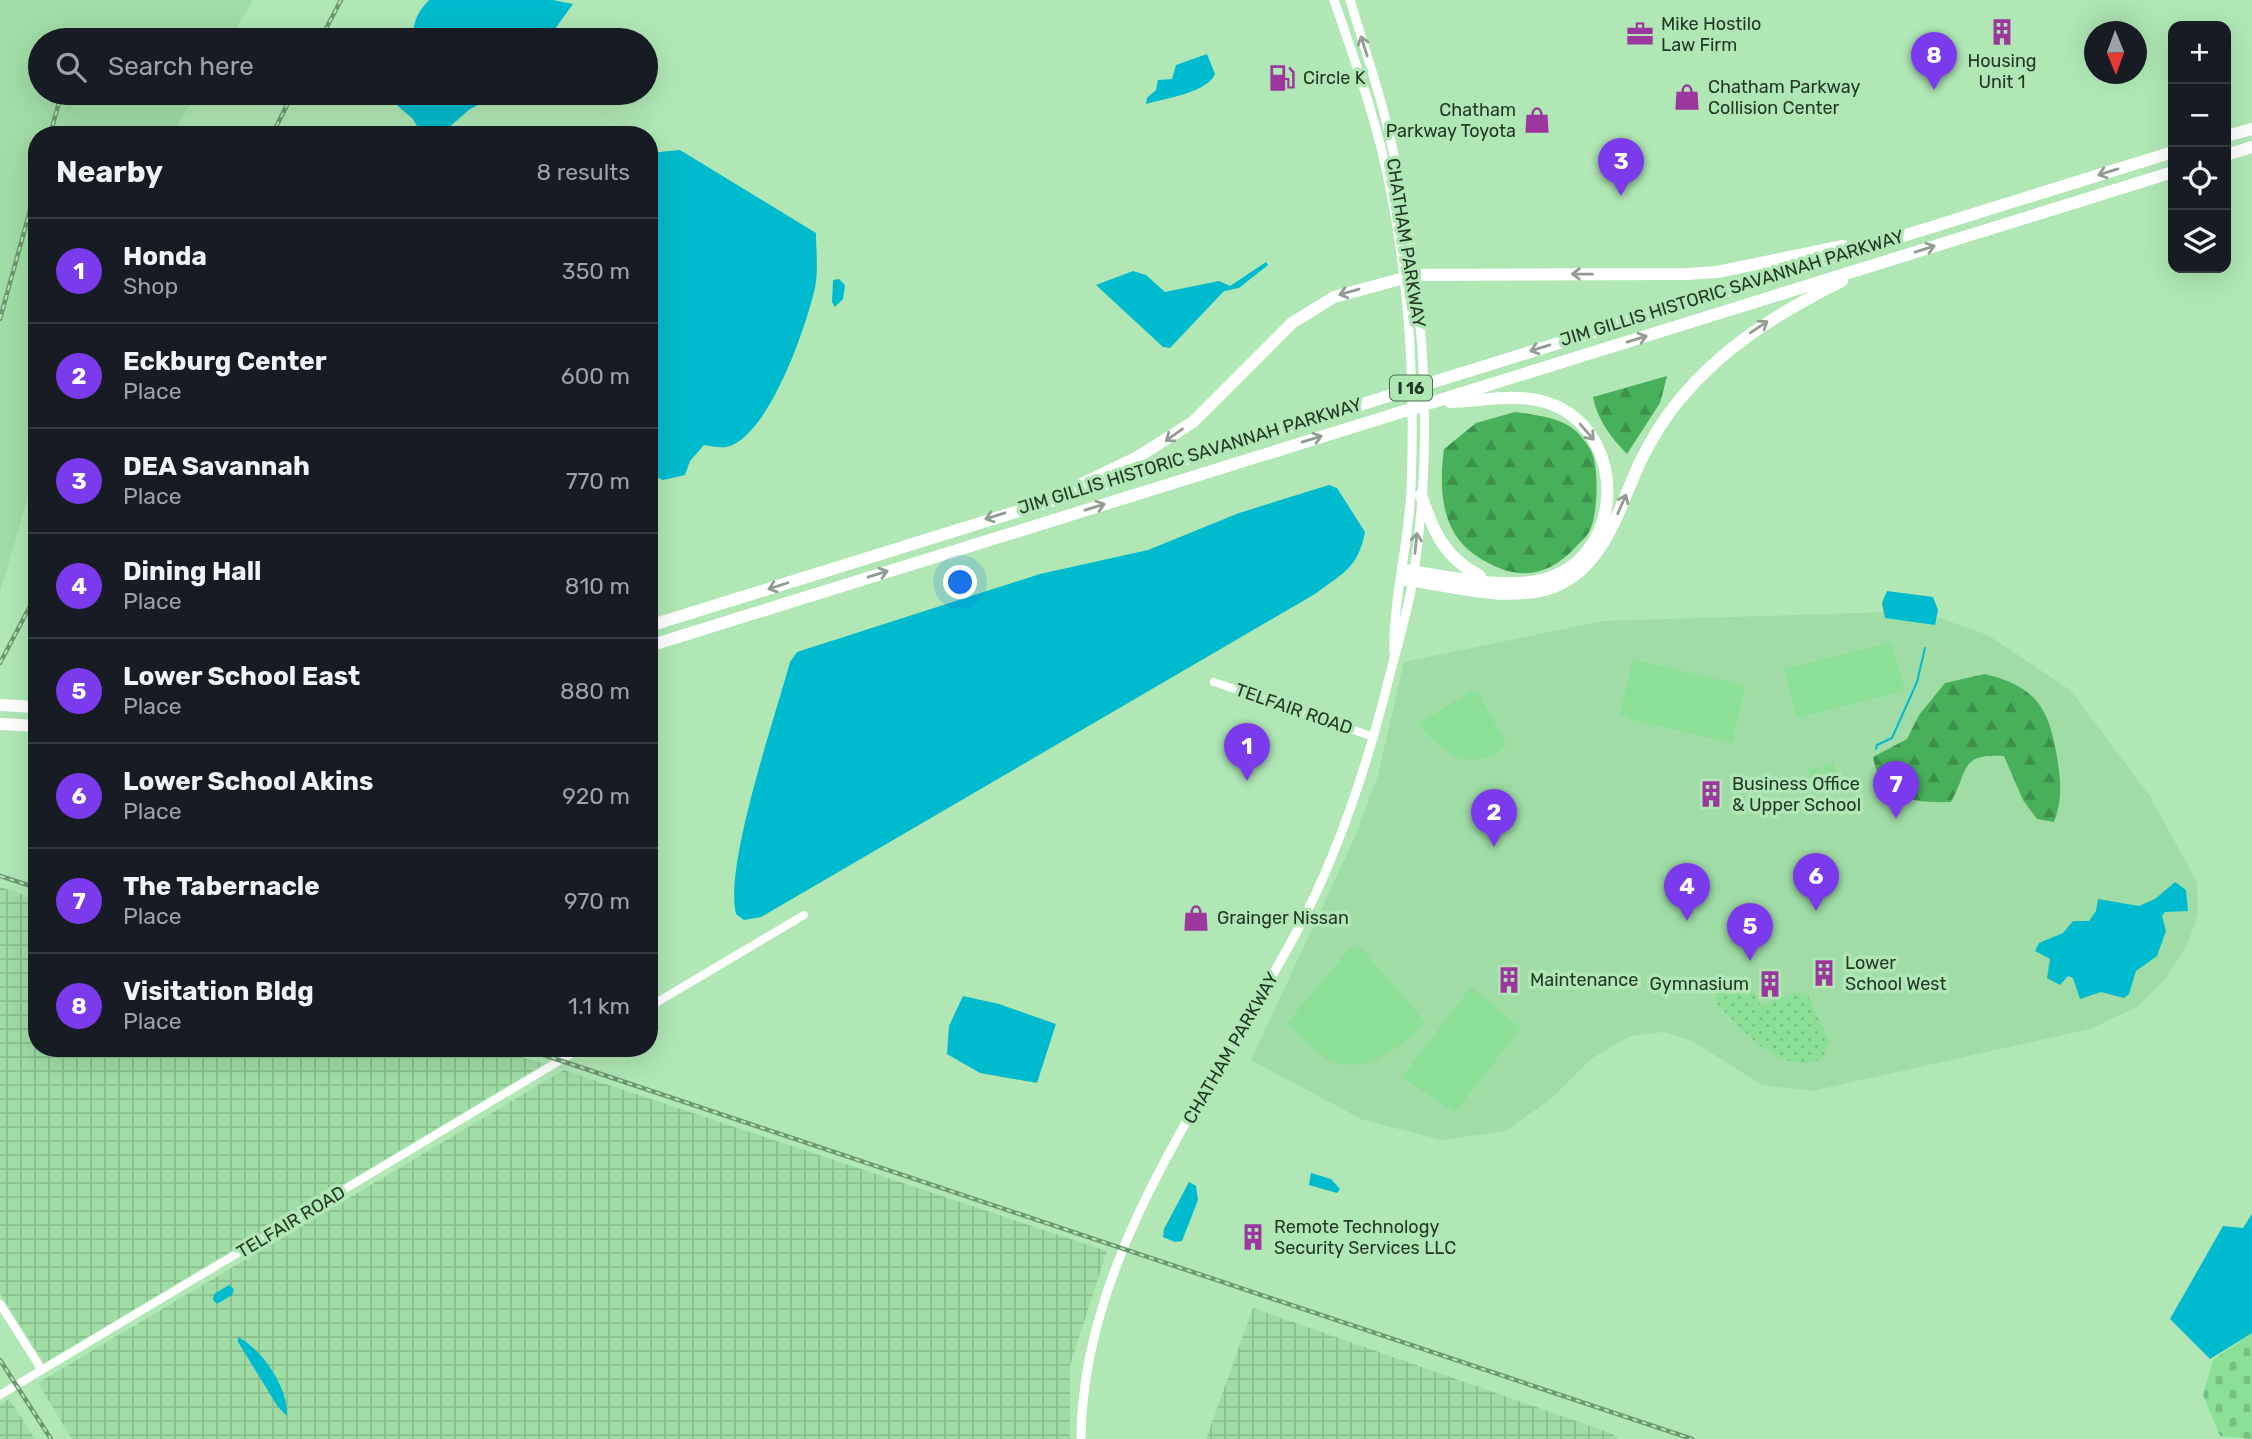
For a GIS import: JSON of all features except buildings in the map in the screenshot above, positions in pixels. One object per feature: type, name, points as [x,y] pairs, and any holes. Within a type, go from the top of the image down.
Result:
[{"type":"highway","points":[[2231,135],[2252,129]]},
{"type":"highway","points":[[2231,153],[2252,147]]},
{"type":"highway","name":"JIM GILLIS HISTORIC SAVANNAH PARKWAY","points":[[658,623],[1026,506],[2168,154]]},
{"type":"highway","name":"JIM GILLIS HISTORIC SAVANNAH PARKWAY","points":[[658,643],[2168,174]]},
{"type":"highway","points":[[1026,506],[1082,484],[1166,441],[1213,403],[1292,323],[1334,297],[1409,276],[1697,274],[1892,238]]},
{"type":"highway","points":[[1408,575],[1513,593],[1546,589],[1570,578],[1598,552],[1653,438],[1700,377],[1736,343],[1775,316],[1882,262]]},
{"type":"highway","points":[[1408,575],[1504,582],[1544,580],[1562,572],[1592,544],[1602,525],[1607,507],[1608,479],[1604,461],[1596,443],[1572,416],[1535,399],[1432,403]]},
{"type":"highway","points":[[1421,495],[1433,532],[1446,552],[1480,576],[1504,582]]},
{"type":"highway","points":[[0,705],[28,707]]},
{"type":"highway","points":[[0,724],[28,726]]},
{"type":"main road","name":"CHATHAM PARKWAY","points":[[1334,0],[1370,109],[1409,276]]},
{"type":"main road","name":"CHATHAM PARKWAY","points":[[1081,1439],[1094,1340],[1105,1291],[1121,1251],[1134,1221],[1297,932],[1324,877],[1374,737],[1394,658],[1421,495],[1423,437],[1409,276],[1383,109],[1350,0]]},
{"type":"main road","name":"CHATHAM PARKWAY","points":[[1408,575],[1416,358]]},
{"type":"street","name":"TELFAIR ROAD","points":[[1214,682],[1374,737]]},
{"type":"street","points":[[658,1002],[804,915]]},
{"type":"street","name":"TELFAIR ROAD","points":[[0,1395],[566,1057]]},
{"type":"street","points":[[0,1304],[42,1370]]},
{"type":"shaded area","points":[[0,0],[253,0],[236,28],[28,28],[28,105],[190,105],[177,126],[28,126],[28,497],[0,592]]},
{"type":"shaded area","points":[[1919,611],[1988,635],[2070,690],[2151,798],[2197,882],[2198,914],[2188,943],[2167,977],[2137,1007],[2090,1029],[1812,1091],[1762,1085],[1692,1041],[1664,1032],[1630,1036],[1591,1059],[1551,1099],[1505,1131],[1442,1140],[1363,1120],[1251,1060],[1354,839],[1378,775],[1404,662],[1602,621]]},
{"type":"shaded area","points":[[0,887],[28,896],[28,1057],[523,1057],[544,1064],[44,1363],[0,1293]]},
{"type":"shaded area","points":[[564,1070],[1107,1251],[1070,1365],[1070,1439],[72,1439],[38,1383]]},
{"type":"shaded area","points":[[1253,1308],[1613,1434],[1617,1439],[1206,1439]]},
{"type":"shaded area","points":[[9,1399],[35,1439],[0,1439],[0,1404]]},
{"type":"green space","points":[[1667,376],[1660,403],[1627,454],[1606,428],[1593,397]]},
{"type":"green space","points":[[1515,412],[1547,417],[1570,426],[1589,447],[1596,470],[1596,505],[1588,534],[1551,567],[1527,573],[1502,569],[1475,555],[1463,545],[1448,521],[1442,493],[1444,449],[1476,423]]},
{"type":"green space","points":[[1892,642],[1905,691],[1797,718],[1784,669]]},
{"type":"green space","points":[[1633,659],[1746,686],[1732,743],[1628,719],[1620,713]]},
{"type":"green space","points":[[1985,674],[2003,679],[2030,694],[2046,715],[2055,745],[2060,779],[2060,800],[2054,822],[2037,819],[2023,800],[2004,756],[1979,757],[1972,761],[1967,766],[1951,802],[1912,800],[1901,796],[1883,782],[1877,771],[1873,757],[1907,739],[1919,715],[1945,683]]},
{"type":"green space","points":[[1470,692],[1479,694],[1507,745],[1483,759],[1471,760],[1447,752],[1418,724]]},
{"type":"green space","points":[[1833,763],[1840,787],[1829,789],[1822,766]]},
{"type":"green space","points":[[1819,767],[1826,790],[1815,793],[1808,770]]},
{"type":"green space","points":[[1351,947],[1362,949],[1425,1022],[1393,1051],[1366,1063],[1352,1065],[1324,1057],[1287,1023]]},
{"type":"green space","points":[[1748,978],[1761,1006],[1795,993],[1807,993],[1829,1041],[1822,1059],[1791,1061],[1777,1056],[1752,1039],[1717,1004],[1716,993]]},
{"type":"green space","points":[[1471,987],[1521,1028],[1455,1112],[1402,1077]]},
{"type":"green space","points":[[2252,1333],[2252,1439],[2220,1436],[2203,1395],[2213,1360]]},
{"type":"water","points":[[429,0],[553,0],[573,4],[556,28],[414,28],[421,9]]},
{"type":"water","points":[[1207,54],[1215,74],[1204,86],[1146,104],[1147,98],[1156,90],[1158,80],[1172,79],[1176,65]]},
{"type":"water","points":[[397,105],[478,105],[450,126],[417,126]]},
{"type":"water","points":[[680,150],[816,233],[817,270],[816,285],[794,354],[772,401],[759,421],[745,437],[730,446],[704,445],[690,461],[685,475],[663,480],[658,478],[658,152]]},
{"type":"water","points":[[1266,262],[1268,265],[1239,288],[1224,291],[1170,348],[1163,347],[1096,285],[1133,271],[1146,275],[1165,292],[1219,281],[1230,286]]},
{"type":"water","points":[[839,279],[845,285],[843,299],[835,307],[832,302],[833,280]]},
{"type":"water","points":[[1329,485],[1337,488],[1365,532],[1353,562],[1334,581],[761,917],[744,920],[736,914],[734,891],[744,827],[790,662],[797,652],[1040,574],[1148,550],[1239,513]]},
{"type":"water","points":[[1887,591],[1933,597],[1938,610],[1935,625],[1885,618],[1882,603]]},
{"type":"water","points":[[2175,882],[2186,890],[2188,911],[2165,912],[2162,916],[2166,931],[2157,956],[2136,971],[2129,994],[2124,998],[2101,992],[2080,999],[2073,978],[2068,976],[2060,985],[2047,978],[2050,959],[2035,951],[2039,943],[2063,933],[2073,921],[2089,921],[2096,911],[2098,899],[2139,906],[2155,899]]},
{"type":"water","points":[[963,996],[999,1004],[1056,1024],[1037,1083],[980,1073],[947,1054],[949,1026]]},
{"type":"water","points":[[1311,1173],[1331,1179],[1340,1189],[1337,1193],[1309,1185]]},
{"type":"water","points":[[1189,1182],[1196,1186],[1198,1200],[1182,1241],[1175,1242],[1163,1237],[1164,1229]]},
{"type":"water","points":[[2252,1214],[2252,1333],[2210,1359],[2170,1319],[2223,1226],[2243,1228]]},
{"type":"water","points":[[229,1285],[234,1289],[232,1295],[217,1304],[213,1300],[214,1294]]},
{"type":"water","points":[[238,1337],[265,1360],[279,1382],[284,1394],[287,1416],[278,1407],[238,1342]]},
{"type":"waterway","points":[[1876,749],[1877,745],[1892,738],[1917,682],[1925,648]]},
{"type":"railway","points":[[326,28],[341,0]]},
{"type":"railway","points":[[52,126],[58,105]]},
{"type":"railway","points":[[276,126],[287,105]]},
{"type":"railway","points":[[0,319],[28,218]]},
{"type":"railway","points":[[0,663],[28,610]]},
{"type":"railway","points":[[0,876],[28,885]]},
{"type":"railway","points":[[550,1057],[1692,1439]]},
{"type":"railway","points":[[0,1360],[51,1439]]},
{"type":"place","name":"Housing Unit 1","points":[[2002,32]]},
{"type":"place","name":"Mike Hostilo Law Firm","points":[[1640,34]]},
{"type":"place","name":"Circle K","points":[[1282,78]]},
{"type":"place","name":"Visitation Bldg","points":[[1934,90]]},
{"type":"place","name":"Chatham Parkway Collision Center","points":[[1687,97]]},
{"type":"place","name":"Chatham Parkway Toyota","points":[[1537,120]]},
{"type":"place","name":"DEA Savannah","points":[[1621,196]]},
{"type":"place","name":"Honda","points":[[1247,781]]},
{"type":"place","name":"Business Office & Upper School","points":[[1711,794]]},
{"type":"place","name":"The Tabernacle","points":[[1896,819]]},
{"type":"place","name":"Eckburg Center","points":[[1494,847]]},
{"type":"place","name":"Lower School Akins","points":[[1816,911]]},
{"type":"place","name":"Grainger Nissan","points":[[1196,918]]},
{"type":"place","name":"Dining Hall","points":[[1687,921]]},
{"type":"place","name":"Lower School East","points":[[1750,961]]},
{"type":"place","name":"Lower School West","points":[[1824,973]]},
{"type":"place","name":"Maintenance","points":[[1509,980]]},
{"type":"place","name":"Gymnasium","points":[[1770,984]]},
{"type":"place","name":"Remote Technology Security Services LLC","points":[[1253,1237]]}]
